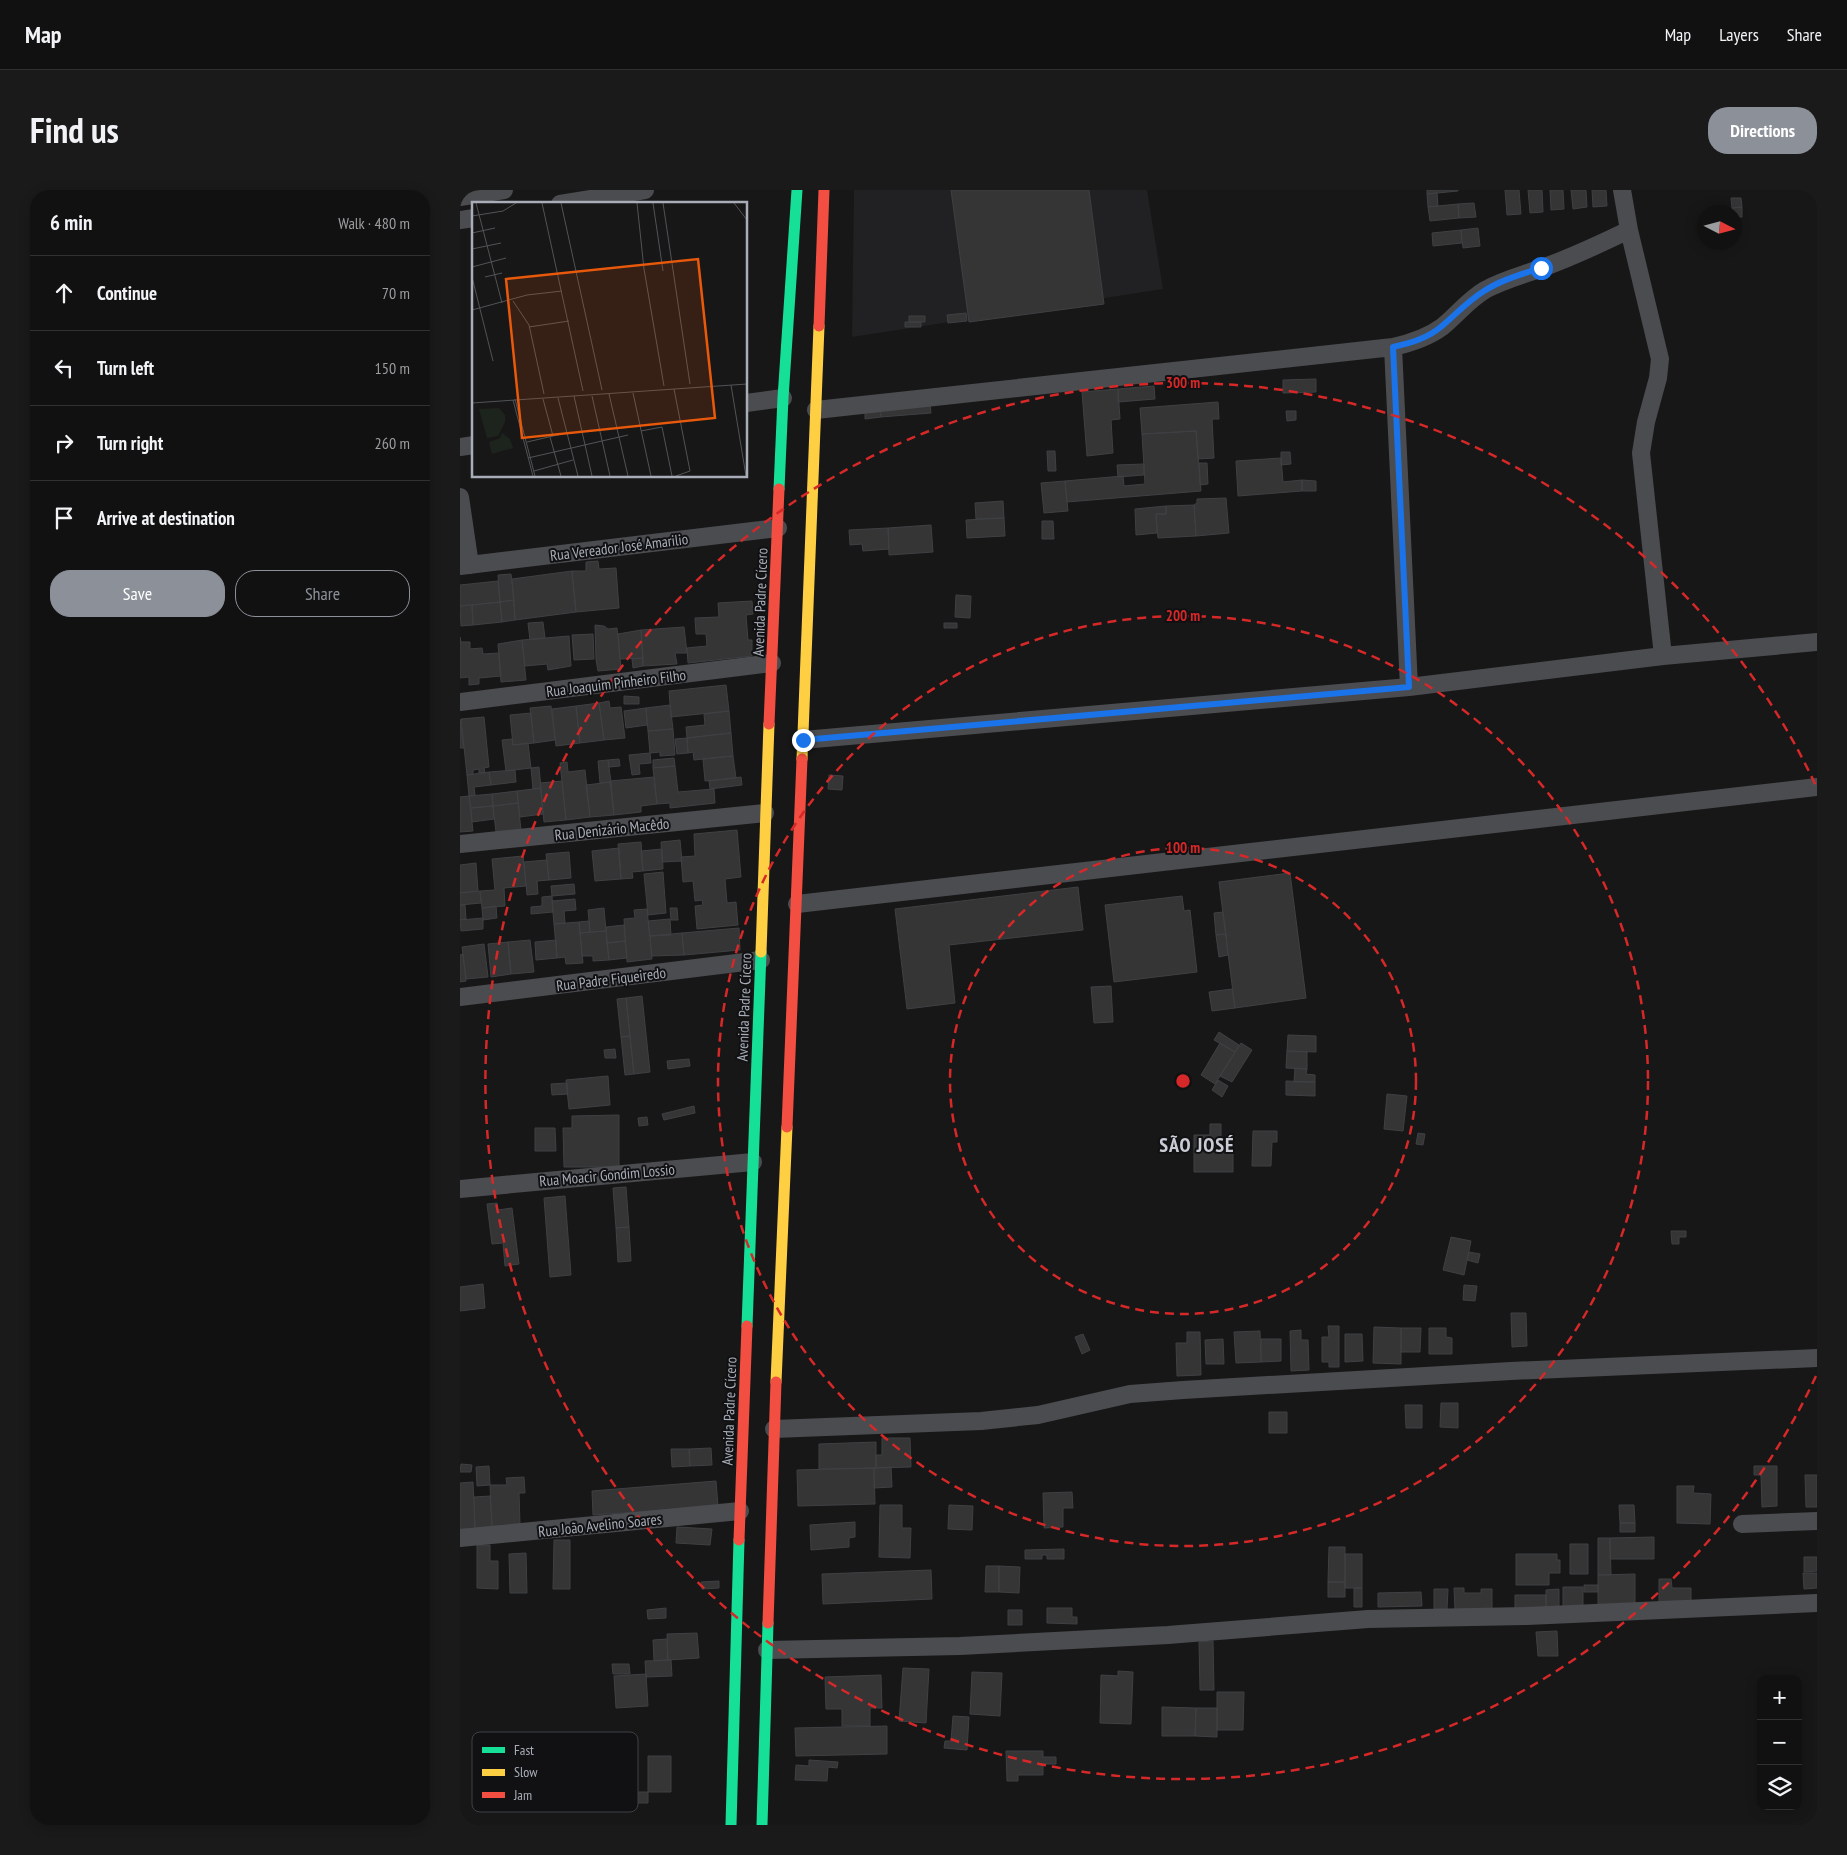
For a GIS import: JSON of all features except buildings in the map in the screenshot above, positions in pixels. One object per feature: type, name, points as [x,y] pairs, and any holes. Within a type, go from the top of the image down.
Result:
[{"type":"highway","name":"Avenida Padre Cícero","points":[[731,1825],[740,1511],[765,813],[783,398],[797,190]]},
{"type":"highway","points":[[762,1825],[774,1429],[797,904],[824,190]]},
{"type":"street","points":[[460,197],[504,190]]},
{"type":"street","points":[[572,202],[641,190]]},
{"type":"street","points":[[1622,190],[1629,230],[1660,359],[1658,378],[1646,422],[1641,453],[1664,656]]},
{"type":"street","points":[[816,410],[1393,347],[1412,343],[1442,327],[1461,308],[1485,290],[1590,249],[1629,230]]},
{"type":"street","points":[[1393,347],[1409,687]]},
{"type":"street","points":[[748,403],[783,398]]},
{"type":"street","points":[[460,497],[465,566]]},
{"type":"street","name":"Rua Vereador José Amarilio","points":[[465,566],[778,528]]},
{"type":"street","points":[[803,740],[1409,687],[1664,656],[1817,642]]},
{"type":"street","name":"Rua Joaquim Pinheiro Filho","points":[[460,702],[772,664]]},
{"type":"street","points":[[797,904],[1817,787]]},
{"type":"street","name":"Rua Denizário Macêdo","points":[[460,844],[765,813]]},
{"type":"street","name":"Rua Padre Fiqueiredo","points":[[460,997],[761,960]]},
{"type":"street","name":"Rua Moacir Gondim Lossio","points":[[460,1189],[753,1162]]},
{"type":"street","points":[[774,1429],[981,1421],[1038,1415],[1130,1394],[1183,1390],[1521,1370],[1817,1358]]},
{"type":"street","name":"Rua João Avelino Soares","points":[[460,1538],[740,1511]]},
{"type":"street","points":[[1742,1524],[1817,1521]]},
{"type":"street","points":[[768,1650],[960,1646],[1168,1635],[1368,1620],[1527,1616],[1817,1603]]},
{"type":"shaded area","points":[[854,190],[1147,190],[1163,289],[852,337]]},
{"type":"traffic: fast","points":[[779,489],[797,190]]},
{"type":"traffic: fast","points":[[747,1326],[761,952]]},
{"type":"traffic: fast","points":[[731,1825],[739,1540]]},
{"type":"traffic: fast","points":[[762,1825],[768,1623]]},
{"type":"traffic: slow","points":[[802,759],[819,326]]},
{"type":"traffic: slow","points":[[761,952],[769,724]]},
{"type":"traffic: slow","points":[[776,1382],[787,1127]]},
{"type":"traffic: jam","points":[[819,326],[824,190]]},
{"type":"traffic: jam","points":[[769,724],[779,489]]},
{"type":"traffic: jam","points":[[787,1127],[802,759]]},
{"type":"traffic: jam","points":[[739,1540],[747,1326]]},
{"type":"traffic: jam","points":[[768,1623],[776,1382]]},
{"type":"district","name":"SÃO JOSÉ","points":[[1197,1145]]},
{"type":"route","points":[[803,740],[1409,687],[1393,347],[1412,343],[1428,336],[1442,327],[1461,308],[1485,290],[1541,268]]}]
